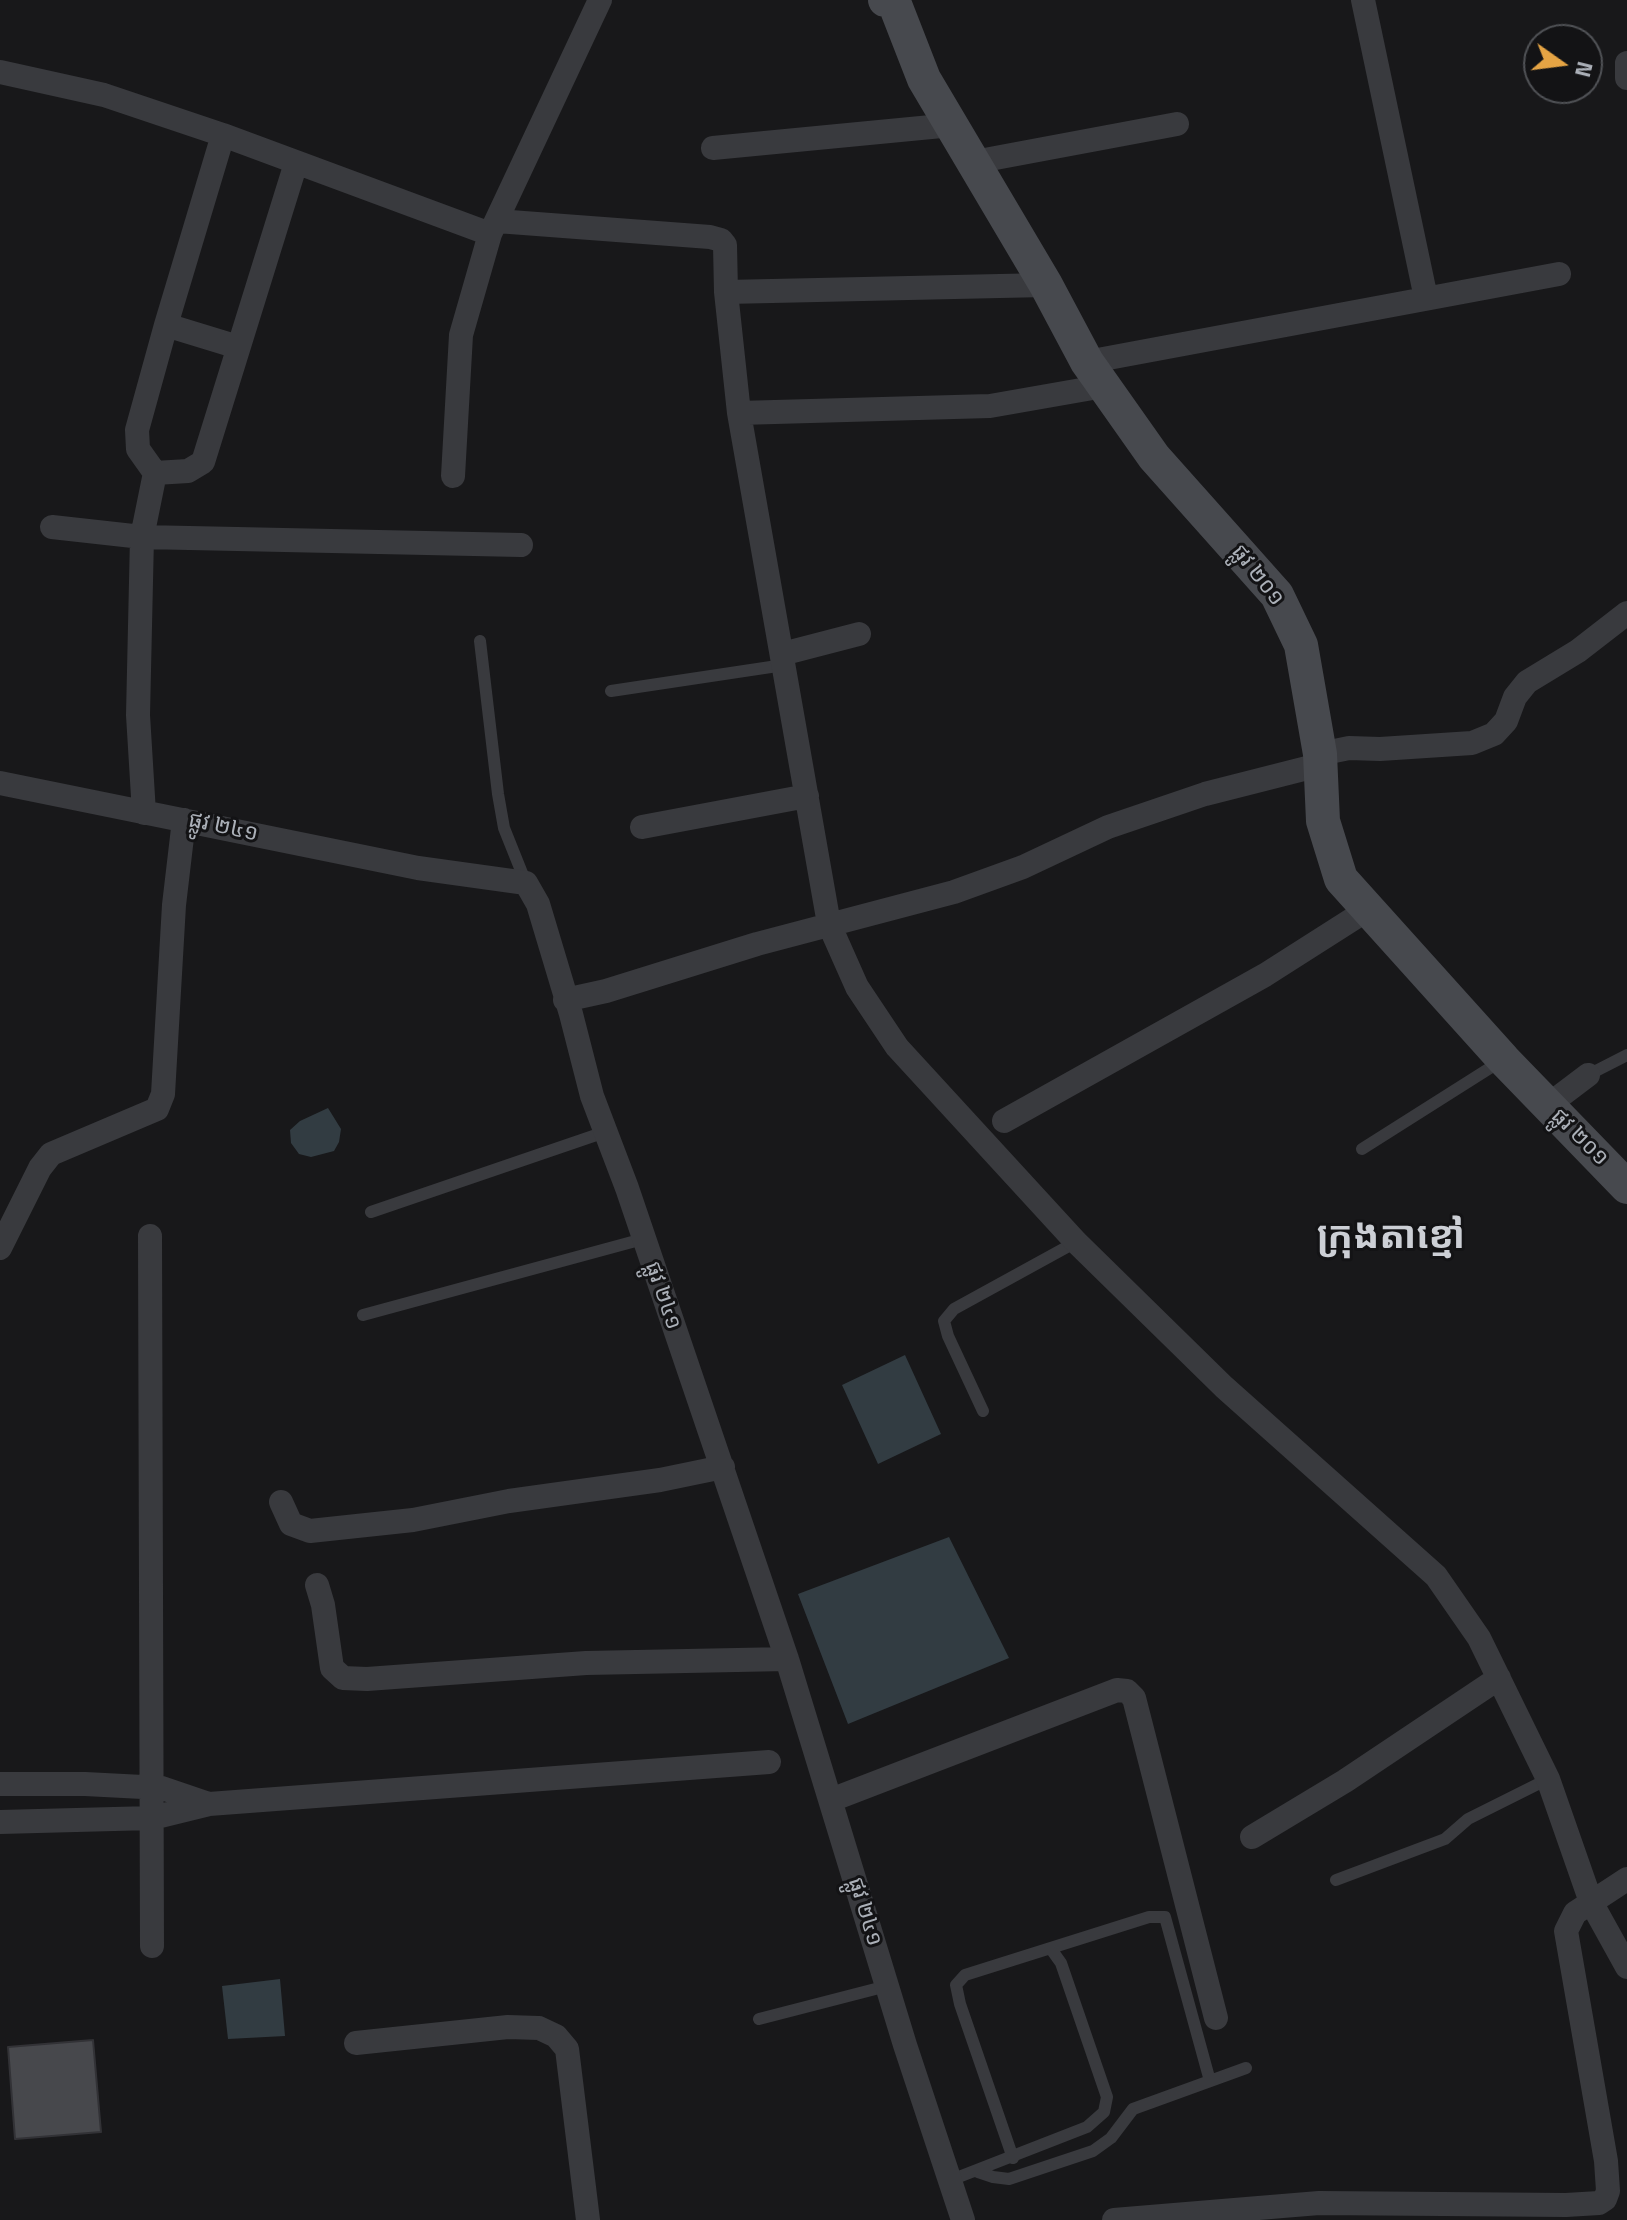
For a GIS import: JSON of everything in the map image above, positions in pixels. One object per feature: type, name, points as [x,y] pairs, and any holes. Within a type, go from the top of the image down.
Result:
[{"type":"street","points":[[453,476],[461,335],[494,228],[600,0]]},
{"type":"street","points":[[1363,0],[1426,298]]},
{"type":"street","name":"ផ្លូវ ២០១","points":[[892,1],[924,79],[1096,374],[1154,457],[1277,595],[1301,645],[1320,759],[1323,821],[1341,879],[1504,1060],[1627,1187]]},
{"type":"street","points":[[1627,63],[1627,78]]},
{"type":"street","points":[[0,72],[104,95],[494,228],[721,240],[725,245],[726,292],[739,413],[829,924],[857,987],[897,1047],[1076,1242],[1224,1387],[1436,1576],[1479,1638],[1499,1678],[1548,1779],[1591,1902],[1627,1967]]},
{"type":"street","points":[[974,162],[1177,124]]},
{"type":"street","points":[[713,148],[952,125]]},
{"type":"street","points":[[144,813],[138,715],[142,537],[155,473],[138,449],[137,430],[223,135]]},
{"type":"street","points":[[155,473],[188,471],[203,462],[296,163]]},
{"type":"street","points":[[739,413],[990,406],[1096,374],[1426,298],[1559,274]]},
{"type":"street","points":[[726,292],[1046,285]]},
{"type":"street","points":[[166,325],[238,347]]},
{"type":"street","points":[[52,527],[142,537],[521,545]]},
{"type":"street","points":[[565,1000],[606,991],[829,924],[954,892],[1023,867],[1062,847],[1122,823],[1349,748],[1472,743],[1494,734],[1506,721],[1515,697],[1527,682],[1578,651],[1627,613]]},
{"type":"street","points":[[783,659],[859,634]]},
{"type":"street","name":"ផ្លូវ ២៤១","points":[[0,783],[418,868],[526,883],[538,904],[605,1132],[787,1659],[887,1986],[963,2220]]},
{"type":"street","points":[[642,827],[807,796]]},
{"type":"street","points":[[0,1248],[40,1168],[51,1154],[157,1109],[163,1094],[174,905],[184,820]]},
{"type":"street","points":[[1004,1121],[1265,975],[1367,910]]},
{"type":"street","points":[[1547,1106],[1588,1075]]},
{"type":"street","points":[[150,1236],[152,1946]]},
{"type":"street","points":[[281,1502],[291,1524],[310,1531],[413,1520],[509,1501],[616,1487],[723,1467]]},
{"type":"street","points":[[317,1585],[332,1668],[343,1678],[653,1660],[787,1659]]},
{"type":"street","points":[[1252,1837],[1345,1781],[1499,1678]]},
{"type":"street","points":[[831,1800],[1117,1690],[1127,1691],[1134,1698],[1216,2018]]},
{"type":"street","points":[[0,1822],[152,1818],[209,1804],[769,1762]]},
{"type":"street","points":[[0,1784],[152,1787],[209,1804]]},
{"type":"street","points":[[1114,2220],[1599,2203],[1608,2191],[1606,2161],[1566,1931],[1575,1913],[1627,1879]]},
{"type":"street","points":[[356,2043],[508,2027],[539,2028],[556,2036],[567,2049],[588,2220]]},
{"type":"lane","points":[[480,641],[504,828],[526,883]]},
{"type":"lane","points":[[611,691],[783,659]]},
{"type":"lane","points":[[1588,1075],[1627,1055]]},
{"type":"lane","points":[[1362,1149],[1504,1060]]},
{"type":"lane","points":[[371,1212],[605,1132]]},
{"type":"lane","points":[[363,1315],[643,1239]]},
{"type":"lane","points":[[983,1411],[944,1321],[954,1309],[1076,1242]]},
{"type":"lane","points":[[1336,1880],[1445,1839],[1468,1819],[1548,1779]]},
{"type":"lane","points":[[1013,2158],[956,1985],[965,1975],[1149,1917],[1165,1917],[1210,2081]]},
{"type":"lane","points":[[951,2180],[1087,2127],[1104,2112],[1107,2097],[1061,1963],[1051,1949]]},
{"type":"lane","points":[[759,2019],[887,1986]]},
{"type":"lane","points":[[978,2172],[1009,2179],[1093,2151],[1111,2138],[1133,2109],[1246,2068]]},
{"type":"shaded area","points":[[328,1108],[341,1129],[334,1151],[311,1157],[299,1154],[291,1143],[290,1130],[300,1121]]},
{"type":"shaded area","points":[[905,1355],[941,1434],[878,1464],[842,1385]]},
{"type":"shaded area","points":[[949,1537],[1009,1658],[848,1724],[798,1594]]},
{"type":"shaded area","points":[[280,1979],[285,2036],[228,2039],[222,1986]]},
{"type":"building","points":[[93,2040],[101,2132],[15,2139],[8,2047]]},
{"type":"district","name":"ក្រុងតាខ្មៅ","points":[[1391,1239]]}]
